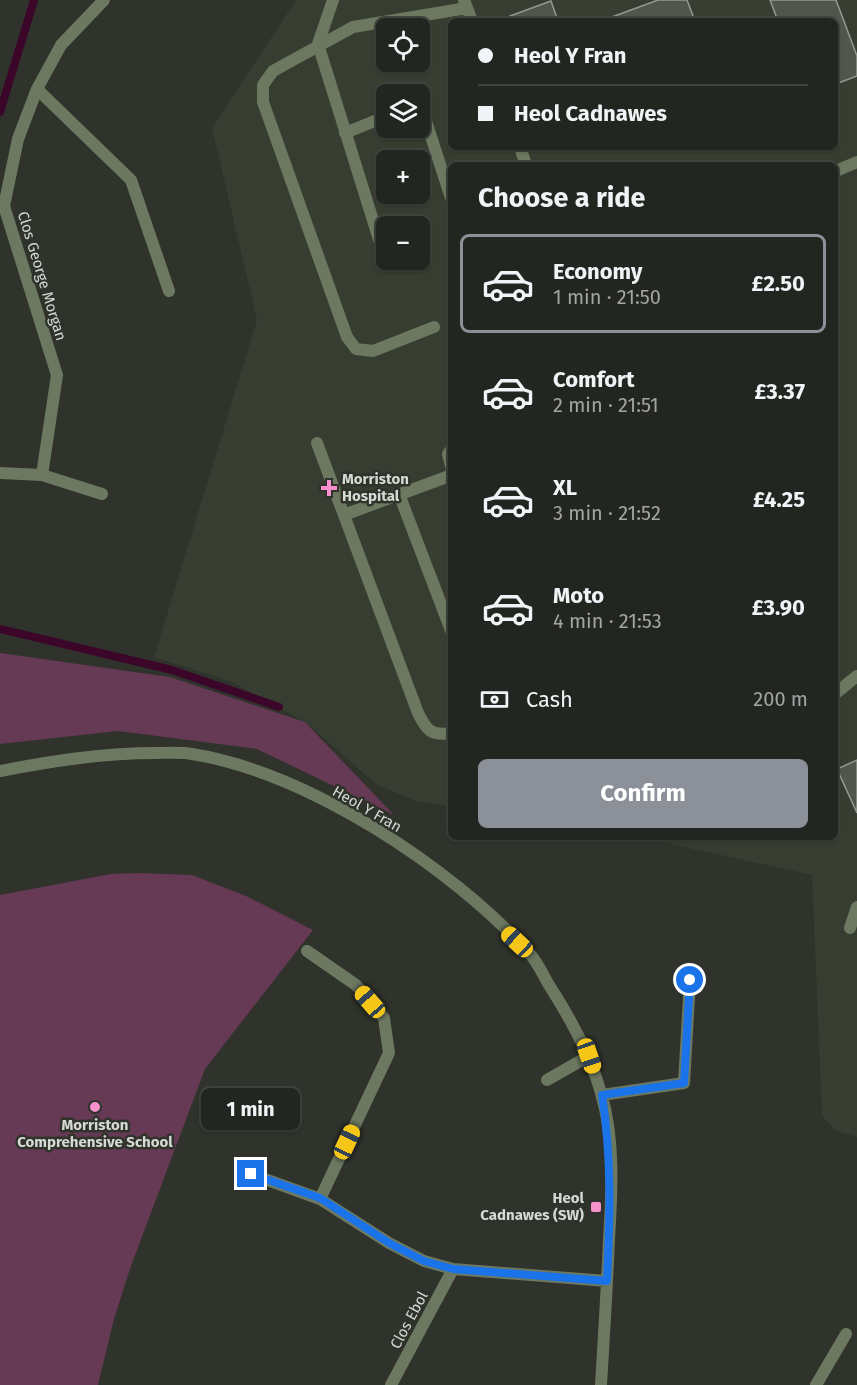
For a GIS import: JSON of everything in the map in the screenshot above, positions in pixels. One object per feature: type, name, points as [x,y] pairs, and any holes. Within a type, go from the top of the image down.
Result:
[{"type":"street","name":"Clos George Morgan","points":[[42,475],[57,375],[4,206],[18,139],[37,89],[61,45],[104,0]]},
{"type":"street","points":[[333,0],[318,44],[376,230]]},
{"type":"street","points":[[434,327],[373,351],[356,349],[347,337],[263,102],[263,85],[273,71],[318,44],[353,27],[465,4],[471,18]]},
{"type":"street","points":[[37,89],[131,180],[169,291]]},
{"type":"street","points":[[345,133],[376,120]]},
{"type":"street","points":[[430,129],[448,187]]},
{"type":"street","points":[[838,170],[857,162]]},
{"type":"street","points":[[317,443],[418,713],[427,730],[432,734],[448,733]]},
{"type":"street","points":[[0,473],[42,475],[102,494]]},
{"type":"street","points":[[344,515],[448,476]]},
{"type":"street","points":[[399,494],[448,623]]},
{"type":"street","points":[[838,691],[857,676]]},
{"type":"street","name":"Heol Y Fran","points":[[0,771],[75,758],[128,753],[191,753],[251,769],[319,798],[395,841],[444,874],[531,955],[566,1011],[589,1056],[602,1095],[609,1141],[612,1187],[601,1385]]},
{"type":"street","points":[[850,928],[857,907]]},
{"type":"street","points":[[307,951],[356,985],[384,1018],[389,1053],[320,1198]]},
{"type":"street","points":[[602,1095],[684,1083],[690,980]]},
{"type":"street","points":[[547,1080],[589,1056]]},
{"type":"street","points":[[251,1174],[320,1198],[389,1243],[424,1261],[453,1269],[607,1281]]},
{"type":"street","name":"Clos Ebol","points":[[391,1385],[453,1269]]},
{"type":"street","points":[[816,1385],[846,1334]]},
{"type":"shaded area","name":"Morriston Hospital","points":[[296,0],[857,0],[857,1137],[836,1131],[822,1116],[812,875],[653,840],[838,840],[838,162],[448,162],[448,806],[415,801],[376,784],[305,722],[232,682],[154,657],[257,320],[212,128]]},
{"type":"shaded area","points":[[0,653],[170,677],[305,722],[394,815],[257,749],[118,731],[0,744]]},
{"type":"shaded area","name":"Morriston Comprehensive School","points":[[111,874],[192,875],[246,896],[313,930],[205,1069],[131,1266],[114,1319],[98,1385],[0,1385],[0,895]]},
{"type":"building","points":[[658,0],[687,0],[694,18],[609,18]]},
{"type":"building","points":[[770,0],[836,0],[857,56],[857,76],[838,83],[838,18],[777,18]]},
{"type":"building","points":[[551,1],[557,18],[510,18],[510,16]]},
{"type":"building","points":[[857,760],[857,813],[838,771],[838,769]]},
{"type":"waterway","points":[[0,112],[34,0]]},
{"type":"waterway","points":[[0,629],[172,670],[279,707]]},
{"type":"place","name":"Morriston Hospital","points":[[329,488]]},
{"type":"place","name":"Morriston Comprehensive School","points":[[95,1107]]},
{"type":"place","name":"Heol Cadnawes (SW)","points":[[596,1207]]},
{"type":"route","points":[[251,1174],[320,1198],[389,1243],[424,1261],[453,1269],[607,1281],[612,1187],[609,1141],[602,1095],[684,1083],[690,980]]}]
